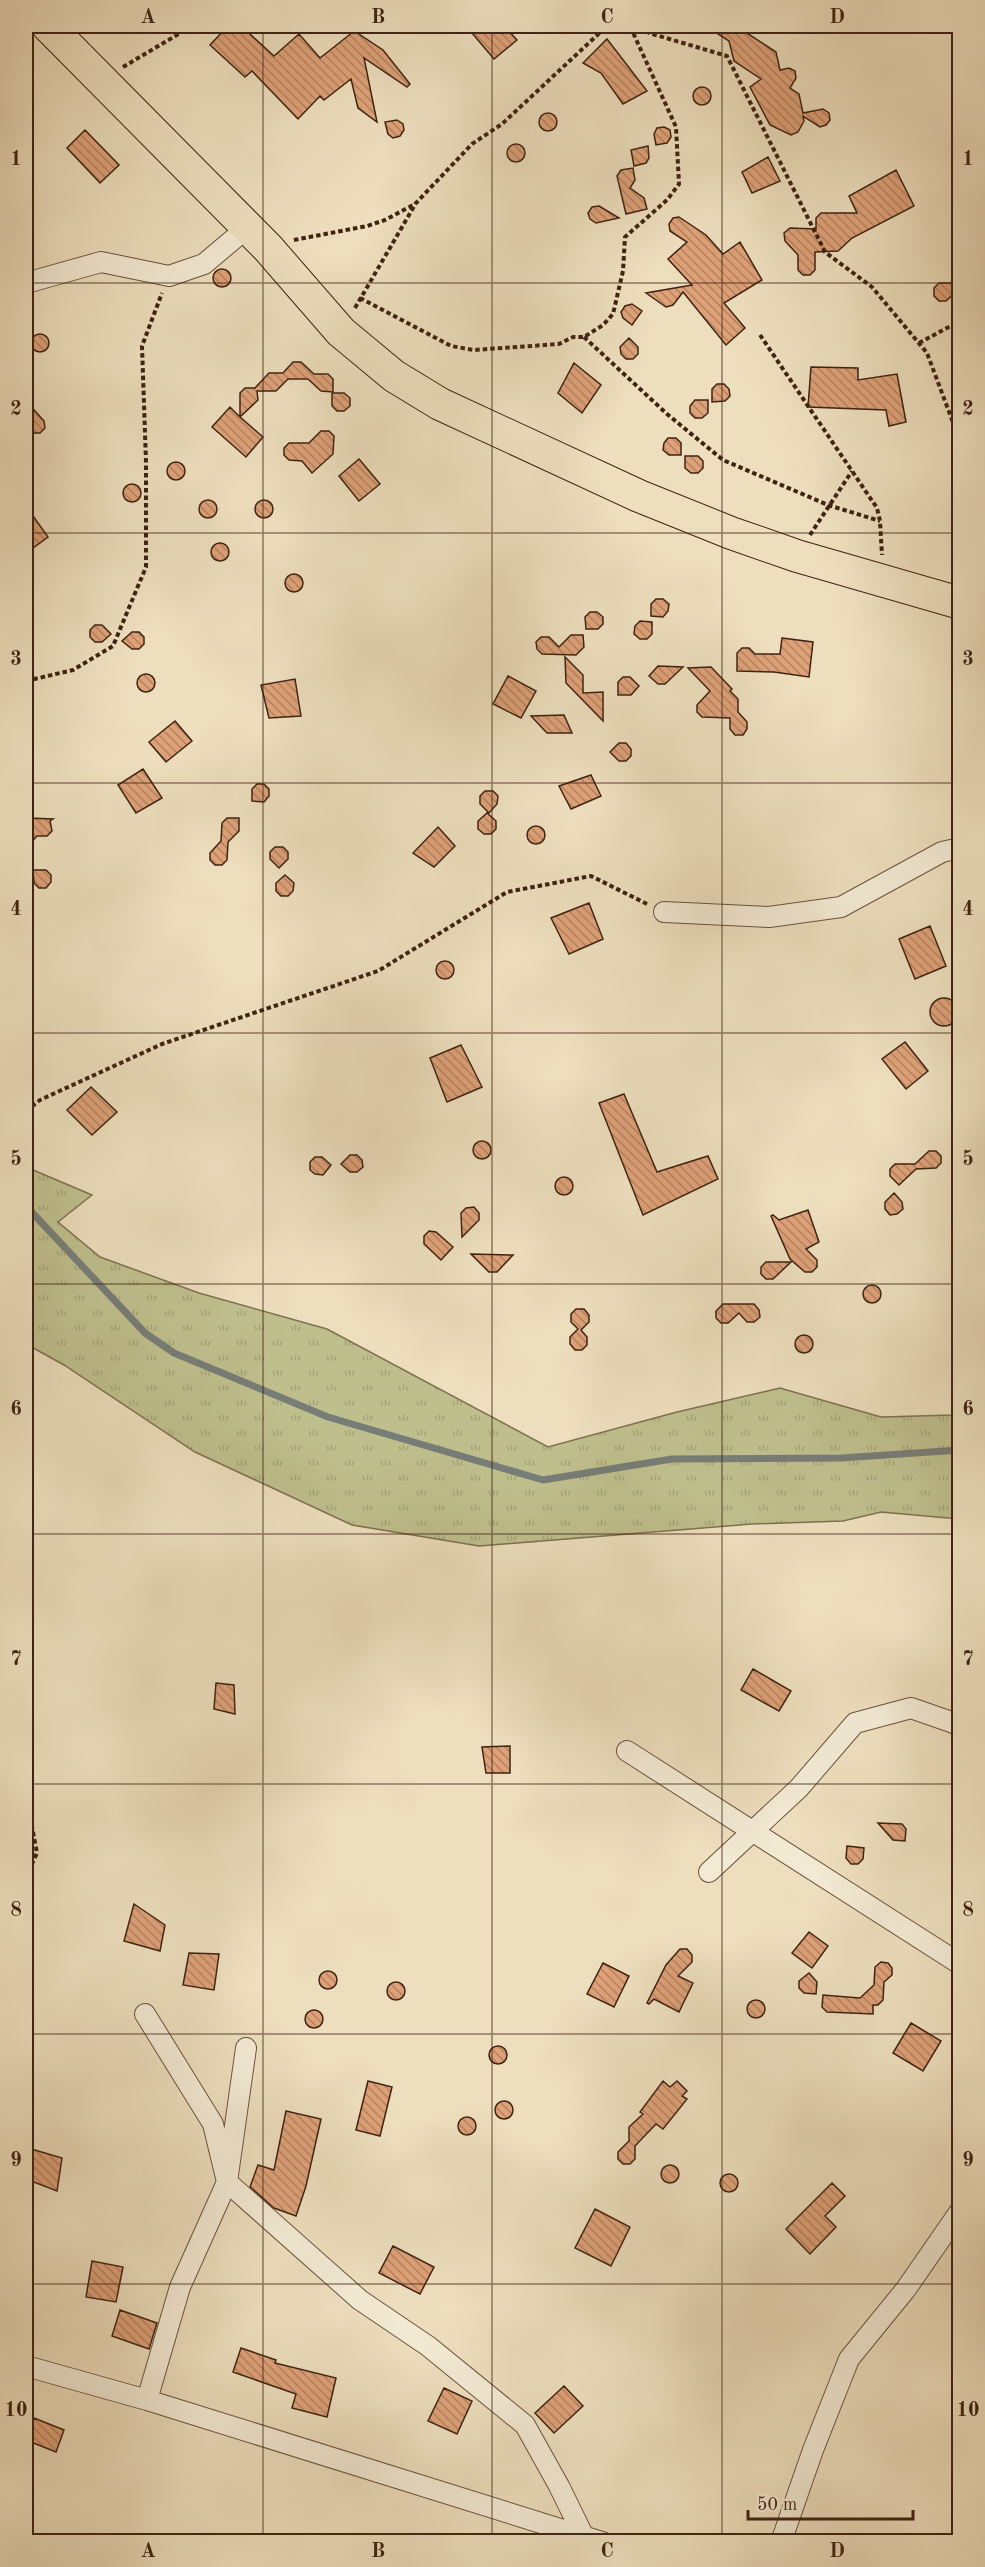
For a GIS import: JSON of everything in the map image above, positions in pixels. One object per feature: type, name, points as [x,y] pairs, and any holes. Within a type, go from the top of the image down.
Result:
[{"type":"main road","points":[[48,26],[258,238],[341,332],[394,376],[440,404],[639,496],[730,533],[797,556],[960,603]]},
{"type":"street","points":[[26,283],[101,262],[169,276],[204,264],[258,238]]},
{"type":"street","points":[[664,912],[769,917],[841,907],[942,852],[960,848]]},
{"type":"street","points":[[709,1872],[799,1788],[855,1723],[911,1708],[960,1727]]},
{"type":"street","points":[[627,1751],[960,1964]]},
{"type":"street","points":[[145,2014],[213,2124],[227,2182],[360,2300],[428,2346],[525,2425],[583,2535]]},
{"type":"street","points":[[147,2400],[180,2287],[227,2182],[246,2048]]},
{"type":"street","points":[[781,2541],[813,2450],[849,2359],[906,2289],[960,2211]]},
{"type":"street","points":[[26,2366],[147,2400],[602,2541]]},
{"type":"path","points":[[102,79],[192,26]]},
{"type":"path","points":[[341,332],[416,203],[472,144],[502,124],[607,26]]},
{"type":"path","points":[[360,298],[451,346],[474,350],[560,344],[573,337],[584,337],[603,325],[613,314],[623,271],[625,237],[667,200],[679,184],[676,127],[630,26]]},
{"type":"path","points":[[640,26],[649,33],[727,56],[825,252],[872,287],[927,353],[960,441]]},
{"type":"path","points":[[258,238],[302,238],[367,226],[385,220],[416,203]]},
{"type":"path","points":[[26,681],[73,670],[113,646],[146,567],[146,462],[142,346],[169,276]]},
{"type":"path","points":[[919,343],[960,321]]},
{"type":"path","points":[[759,335],[877,508],[884,582]]},
{"type":"path","points":[[584,337],[667,414],[723,460],[828,505],[880,521]]},
{"type":"path","points":[[797,556],[852,471]]},
{"type":"path","points":[[26,1111],[40,1100],[162,1044],[378,971],[507,892],[591,876],[664,912]]},
{"type":"path","points":[[26,1795],[37,1853],[26,1877]]},
{"type":"green space","points":[[26,1167],[92,1195],[58,1222],[100,1257],[199,1293],[327,1329],[548,1447],[677,1412],[780,1388],[881,1417],[959,1413],[959,1519],[881,1512],[843,1521],[752,1524],[479,1546],[352,1525],[195,1452],[64,1365],[26,1344]]},
{"type":"building","points":[[228,26],[241,26],[274,56],[299,34],[320,58],[358,28],[359,34],[383,50],[410,84],[407,87],[364,58],[377,122],[358,108],[351,79],[324,100],[320,96],[298,119],[252,71],[245,77],[210,45]]},
{"type":"building","points":[[466,26],[504,26],[517,40],[494,59]]},
{"type":"building","points":[[706,26],[736,26],[776,52],[780,70],[789,68],[795,71],[796,78],[790,88],[799,94],[803,113],[823,109],[829,113],[830,120],[826,125],[820,127],[803,116],[804,121],[798,132],[791,135],[770,125],[750,87],[761,79],[734,61],[729,41]]},
{"type":"building","points":[[607,39],[647,91],[623,104],[601,73],[583,63]]},
{"type":"building","points":[[702,87],[708,90],[711,96],[708,102],[702,105],[696,102],[693,96],[696,90]]},
{"type":"building","points":[[548,113],[554,116],[557,122],[554,128],[548,131],[542,128],[539,122],[542,116]]},
{"type":"building","points":[[397,120],[403,124],[404,130],[400,136],[393,138],[388,134],[385,122]]},
{"type":"building","points":[[664,127],[670,130],[671,137],[667,143],[656,145],[654,134],[657,128]]},
{"type":"building","points":[[85,130],[119,165],[100,183],[67,148]]},
{"type":"building","points":[[516,144],[522,147],[525,153],[522,159],[516,162],[510,159],[507,153],[510,147]]},
{"type":"building","points":[[648,146],[649,158],[646,163],[634,166],[631,150]]},
{"type":"building","points":[[768,157],[780,181],[752,193],[742,172]]},
{"type":"building","points":[[633,168],[635,180],[630,188],[644,198],[647,209],[626,214],[617,176],[621,170]]},
{"type":"building","points":[[896,170],[914,206],[852,238],[838,251],[815,252],[815,270],[810,275],[803,275],[798,270],[798,255],[785,241],[784,233],[790,228],[816,229],[816,218],[821,213],[857,213],[849,196]]},
{"type":"building","points":[[599,206],[619,218],[596,223],[590,219],[588,213],[592,207]]},
{"type":"building","points":[[679,217],[706,235],[723,254],[740,242],[762,280],[724,303],[745,328],[726,345],[683,292],[673,305],[666,307],[646,293],[692,285],[668,259],[687,242],[670,231],[669,224],[673,218]]},
{"type":"building","points":[[222,269],[228,272],[231,278],[228,284],[222,287],[216,284],[213,278],[216,272]]},
{"type":"building","points":[[939,283],[960,283],[960,288],[946,301],[939,301],[934,296],[934,288]]},
{"type":"building","points":[[632,304],[642,311],[632,325],[623,318],[621,312],[625,306]]},
{"type":"building","points":[[40,334],[46,337],[49,343],[46,349],[40,352],[34,349],[31,343],[34,337]]},
{"type":"building","points":[[629,338],[638,347],[638,354],[633,359],[626,359],[621,354],[620,347]]},
{"type":"building","points":[[293,362],[301,362],[314,374],[328,374],[333,379],[333,392],[321,391],[308,379],[288,379],[276,391],[257,391],[258,400],[240,417],[240,393],[245,388],[255,388],[269,373],[283,373]]},
{"type":"building","points":[[574,363],[601,385],[582,413],[558,393]]},
{"type":"building","points":[[811,367],[858,368],[858,380],[897,374],[906,422],[889,426],[886,410],[808,407]]},
{"type":"building","points":[[717,384],[724,384],[729,389],[730,396],[725,401],[712,402],[712,389]]},
{"type":"building","points":[[332,393],[344,393],[350,398],[350,406],[344,411],[337,411],[332,406]]},
{"type":"building","points":[[695,400],[708,400],[708,413],[702,418],[695,418],[690,413],[690,406]]},
{"type":"building","points":[[28,403],[44,421],[45,428],[40,433],[32,433],[27,428]]},
{"type":"building","points":[[230,407],[263,437],[246,457],[212,427]]},
{"type":"building","points":[[321,431],[329,431],[334,436],[333,454],[312,473],[302,461],[289,460],[284,455],[284,448],[289,443],[309,443]]},
{"type":"building","points":[[668,438],[676,438],[681,443],[681,455],[669,455],[663,450]]},
{"type":"building","points":[[685,456],[698,456],[703,461],[703,468],[698,473],[691,473],[685,468]]},
{"type":"building","points":[[359,459],[380,484],[359,501],[339,476]]},
{"type":"building","points":[[176,462],[182,465],[185,471],[182,477],[176,480],[170,477],[167,471],[170,465]]},
{"type":"building","points":[[132,484],[138,487],[141,493],[138,499],[132,502],[126,499],[123,493],[126,487]]},
{"type":"building","points":[[208,500],[214,503],[217,509],[214,515],[208,518],[202,515],[199,509],[202,503]]},
{"type":"building","points":[[264,500],[270,503],[273,509],[270,515],[264,518],[258,515],[255,509],[258,503]]},
{"type":"building","points":[[26,506],[48,537],[26,553]]},
{"type":"building","points":[[220,543],[226,546],[229,552],[226,558],[220,561],[214,558],[211,552],[214,546]]},
{"type":"building","points":[[294,574],[300,577],[303,583],[300,589],[294,592],[288,589],[285,583],[288,577]]},
{"type":"building","points":[[656,599],[663,599],[669,604],[668,611],[663,617],[651,616],[651,604]]},
{"type":"building","points":[[590,612],[597,612],[603,617],[603,624],[598,629],[586,629],[585,617]]},
{"type":"building","points":[[640,621],[652,622],[652,634],[647,639],[640,639],[634,634],[635,626]]},
{"type":"building","points":[[95,625],[102,625],[111,634],[102,642],[95,642],[90,637],[90,630]]},
{"type":"building","points":[[132,632],[139,632],[144,637],[144,644],[139,649],[132,649],[122,641]]},
{"type":"building","points":[[571,635],[583,635],[584,647],[576,655],[542,654],[537,649],[536,642],[541,637],[549,637],[559,647]]},
{"type":"building","points":[[782,638],[813,642],[809,677],[774,672],[737,671],[737,653],[742,648],[749,648],[755,654],[780,654]]},
{"type":"building","points":[[565,657],[583,675],[583,693],[603,692],[603,721],[566,683]]},
{"type":"building","points":[[658,666],[683,667],[665,684],[658,684],[649,676]]},
{"type":"building","points":[[711,667],[732,689],[730,691],[738,699],[738,712],[747,722],[747,729],[743,735],[735,735],[730,729],[730,718],[702,717],[697,712],[697,705],[710,691],[688,668]]},
{"type":"building","points":[[146,674],[152,677],[155,683],[152,689],[146,692],[140,689],[137,683],[140,677]]},
{"type":"building","points":[[508,676],[536,691],[521,718],[493,704]]},
{"type":"building","points":[[623,677],[630,677],[639,686],[631,695],[618,695],[618,682]]},
{"type":"building","points":[[295,679],[301,716],[269,718],[261,685]]},
{"type":"building","points":[[564,715],[572,733],[547,733],[531,716]]},
{"type":"building","points":[[175,721],[192,741],[166,762],[149,742]]},
{"type":"building","points":[[619,743],[626,743],[631,749],[631,756],[626,761],[619,761],[610,752]]},
{"type":"building","points":[[143,769],[162,798],[136,813],[118,785]]},
{"type":"building","points":[[591,775],[601,796],[571,809],[559,786]]},
{"type":"building","points":[[257,784],[264,784],[269,789],[269,796],[264,802],[252,801],[252,789]]},
{"type":"building","points":[[485,791],[493,791],[498,796],[497,804],[489,813],[480,804],[480,796]]},
{"type":"building","points":[[487,813],[496,821],[496,829],[491,834],[484,834],[478,829],[478,821]]},
{"type":"building","points":[[26,818],[53,819],[50,821],[52,831],[47,836],[37,836],[26,848]]},
{"type":"building","points":[[227,818],[239,818],[239,831],[228,842],[227,860],[222,865],[215,865],[210,860],[210,853],[221,841],[222,823]]},
{"type":"building","points":[[536,826],[542,829],[545,835],[542,841],[536,844],[530,841],[527,835],[530,829]]},
{"type":"building","points":[[438,827],[455,846],[434,867],[413,853]]},
{"type":"building","points":[[275,847],[283,847],[288,852],[288,859],[279,868],[270,859],[270,852]]},
{"type":"building","points":[[33,870],[46,870],[51,875],[51,882],[46,888],[39,888],[34,883]]},
{"type":"building","points":[[285,875],[294,883],[293,891],[288,896],[281,896],[276,891],[276,883]]},
{"type":"building","points":[[589,903],[603,939],[569,954],[551,918]]},
{"type":"building","points":[[930,926],[946,966],[915,979],[899,939]]},
{"type":"building","points":[[445,961],[451,964],[454,970],[451,976],[445,979],[439,976],[436,970],[439,964]]},
{"type":"building","points":[[944,998],[954,1002],[958,1012],[954,1022],[944,1026],[934,1022],[930,1012],[934,1002]]},
{"type":"building","points":[[905,1042],[928,1071],[906,1089],[882,1059]]},
{"type":"building","points":[[461,1045],[482,1087],[447,1102],[430,1058]]},
{"type":"building","points":[[91,1087],[117,1112],[92,1135],[67,1110]]},
{"type":"building","points":[[624,1094],[657,1172],[708,1156],[718,1179],[643,1215],[599,1103]]},
{"type":"building","points":[[482,1141],[488,1144],[491,1150],[488,1156],[482,1159],[476,1156],[473,1150],[476,1144]]},
{"type":"building","points":[[929,1151],[936,1151],[941,1156],[941,1163],[936,1168],[916,1169],[899,1185],[890,1176],[890,1169],[895,1164],[915,1164]]},
{"type":"building","points":[[350,1155],[357,1155],[362,1160],[363,1167],[357,1172],[350,1172],[341,1164]]},
{"type":"building","points":[[315,1157],[322,1157],[331,1165],[323,1175],[315,1174],[310,1170],[310,1162]]},
{"type":"building","points":[[564,1177],[570,1180],[573,1186],[570,1192],[564,1195],[558,1192],[555,1186],[558,1180]]},
{"type":"building","points":[[894,1193],[902,1202],[903,1209],[897,1214],[890,1215],[885,1209],[885,1202]]},
{"type":"building","points":[[474,1207],[479,1213],[479,1220],[462,1237],[461,1213],[466,1208]]},
{"type":"building","points":[[808,1210],[819,1242],[806,1249],[817,1260],[817,1267],[812,1272],[805,1272],[790,1259],[771,1216],[779,1220]]},
{"type":"building","points":[[429,1231],[436,1232],[453,1247],[441,1260],[424,1244],[424,1236]]},
{"type":"building","points":[[471,1254],[513,1255],[497,1272],[489,1272]]},
{"type":"building","points":[[766,1262],[791,1262],[773,1279],[766,1279],[761,1274],[761,1267]]},
{"type":"building","points":[[872,1285],[878,1288],[881,1294],[878,1300],[872,1303],[866,1300],[863,1294],[866,1288]]},
{"type":"building","points":[[723,1304],[754,1304],[759,1310],[760,1317],[754,1322],[747,1322],[739,1313],[728,1323],[721,1323],[716,1318],[716,1311]]},
{"type":"building","points":[[576,1309],[584,1309],[589,1315],[589,1322],[581,1330],[587,1337],[587,1345],[582,1350],[575,1350],[570,1344],[570,1337],[578,1329],[571,1322],[571,1314]]},
{"type":"building","points":[[804,1335],[810,1338],[813,1344],[810,1350],[804,1353],[798,1350],[795,1344],[798,1338]]},
{"type":"building","points":[[753,1669],[791,1691],[779,1711],[741,1690]]},
{"type":"building","points":[[216,1683],[234,1685],[235,1714],[214,1709]]},
{"type":"building","points":[[510,1746],[510,1773],[486,1773],[482,1747]]},
{"type":"building","points":[[878,1823],[902,1824],[906,1829],[905,1841],[893,1840]]},
{"type":"building","points":[[847,1846],[864,1848],[863,1859],[858,1864],[851,1864],[846,1858]]},
{"type":"building","points":[[134,1904],[165,1925],[160,1951],[124,1941]]},
{"type":"building","points":[[809,1932],[828,1946],[812,1968],[792,1953]]},
{"type":"building","points":[[680,1949],[687,1949],[692,1955],[692,1962],[678,1976],[693,1983],[679,2012],[654,1999],[649,2004],[647,2003],[666,1965]]},
{"type":"building","points":[[189,1953],[219,1954],[214,1990],[183,1985]]},
{"type":"building","points":[[881,1962],[888,1963],[892,1968],[892,1975],[884,1982],[883,2000],[878,2005],[873,2005],[873,2014],[827,2012],[822,2007],[823,1995],[860,1998],[874,1985],[875,1967]]},
{"type":"building","points":[[603,1963],[629,1976],[614,2007],[587,1994]]},
{"type":"building","points":[[328,1971],[334,1974],[337,1980],[334,1986],[328,1989],[322,1986],[319,1980],[322,1974]]},
{"type":"building","points":[[809,1973],[817,1982],[816,1994],[804,1993],[799,1988],[799,1981]]},
{"type":"building","points":[[396,1982],[402,1985],[405,1991],[402,1997],[396,2000],[390,1997],[387,1991],[390,1985]]},
{"type":"building","points":[[756,2000],[762,2003],[765,2009],[762,2015],[756,2018],[750,2015],[747,2009],[750,2003]]},
{"type":"building","points":[[314,2010],[320,2013],[323,2019],[320,2025],[314,2028],[308,2025],[305,2019],[308,2013]]},
{"type":"building","points":[[911,2023],[941,2041],[923,2071],[893,2053]]},
{"type":"building","points":[[498,2046],[504,2049],[507,2055],[504,2061],[498,2064],[492,2061],[489,2055],[492,2049]]},
{"type":"building","points":[[368,2081],[392,2087],[380,2136],[356,2130]]},
{"type":"building","points":[[663,2081],[670,2087],[677,2081],[687,2091],[682,2096],[687,2099],[663,2129],[656,2124],[635,2146],[635,2159],[630,2164],[623,2164],[618,2159],[618,2152],[629,2141],[629,2127],[643,2114],[640,2112]]},
{"type":"building","points":[[504,2101],[510,2104],[513,2110],[510,2116],[504,2119],[498,2116],[495,2110],[498,2104]]},
{"type":"building","points":[[286,2111],[321,2119],[306,2186],[296,2216],[274,2208],[250,2187],[258,2165],[274,2170]]},
{"type":"building","points":[[467,2117],[473,2120],[476,2126],[473,2132],[467,2135],[461,2132],[458,2126],[461,2120]]},
{"type":"building","points":[[28,2148],[62,2158],[57,2191],[26,2179]]},
{"type":"building","points":[[670,2165],[676,2168],[679,2174],[676,2180],[670,2183],[664,2180],[661,2174],[664,2168]]},
{"type":"building","points":[[729,2174],[735,2177],[738,2183],[735,2189],[729,2192],[723,2189],[720,2183],[723,2177]]},
{"type":"building","points":[[832,2183],[845,2196],[825,2216],[836,2227],[810,2254],[786,2229]]},
{"type":"building","points":[[595,2209],[630,2227],[611,2266],[575,2248]]},
{"type":"building","points":[[393,2246],[434,2267],[420,2294],[379,2273]]},
{"type":"building","points":[[92,2261],[123,2267],[116,2302],[86,2297]]},
{"type":"building","points":[[120,2310],[157,2323],[149,2349],[112,2336]]},
{"type":"building","points":[[241,2348],[276,2360],[275,2363],[336,2378],[327,2417],[292,2408],[296,2394],[233,2372]]},
{"type":"building","points":[[564,2386],[583,2406],[554,2433],[535,2413]]},
{"type":"building","points":[[444,2388],[472,2401],[457,2434],[428,2421]]},
{"type":"building","points":[[34,2418],[64,2430],[56,2452],[26,2440]]},
{"type":"waterway","points":[[26,1206],[145,1333],[174,1353],[328,1417],[543,1480],[672,1459],[841,1458],[960,1450]]}]
